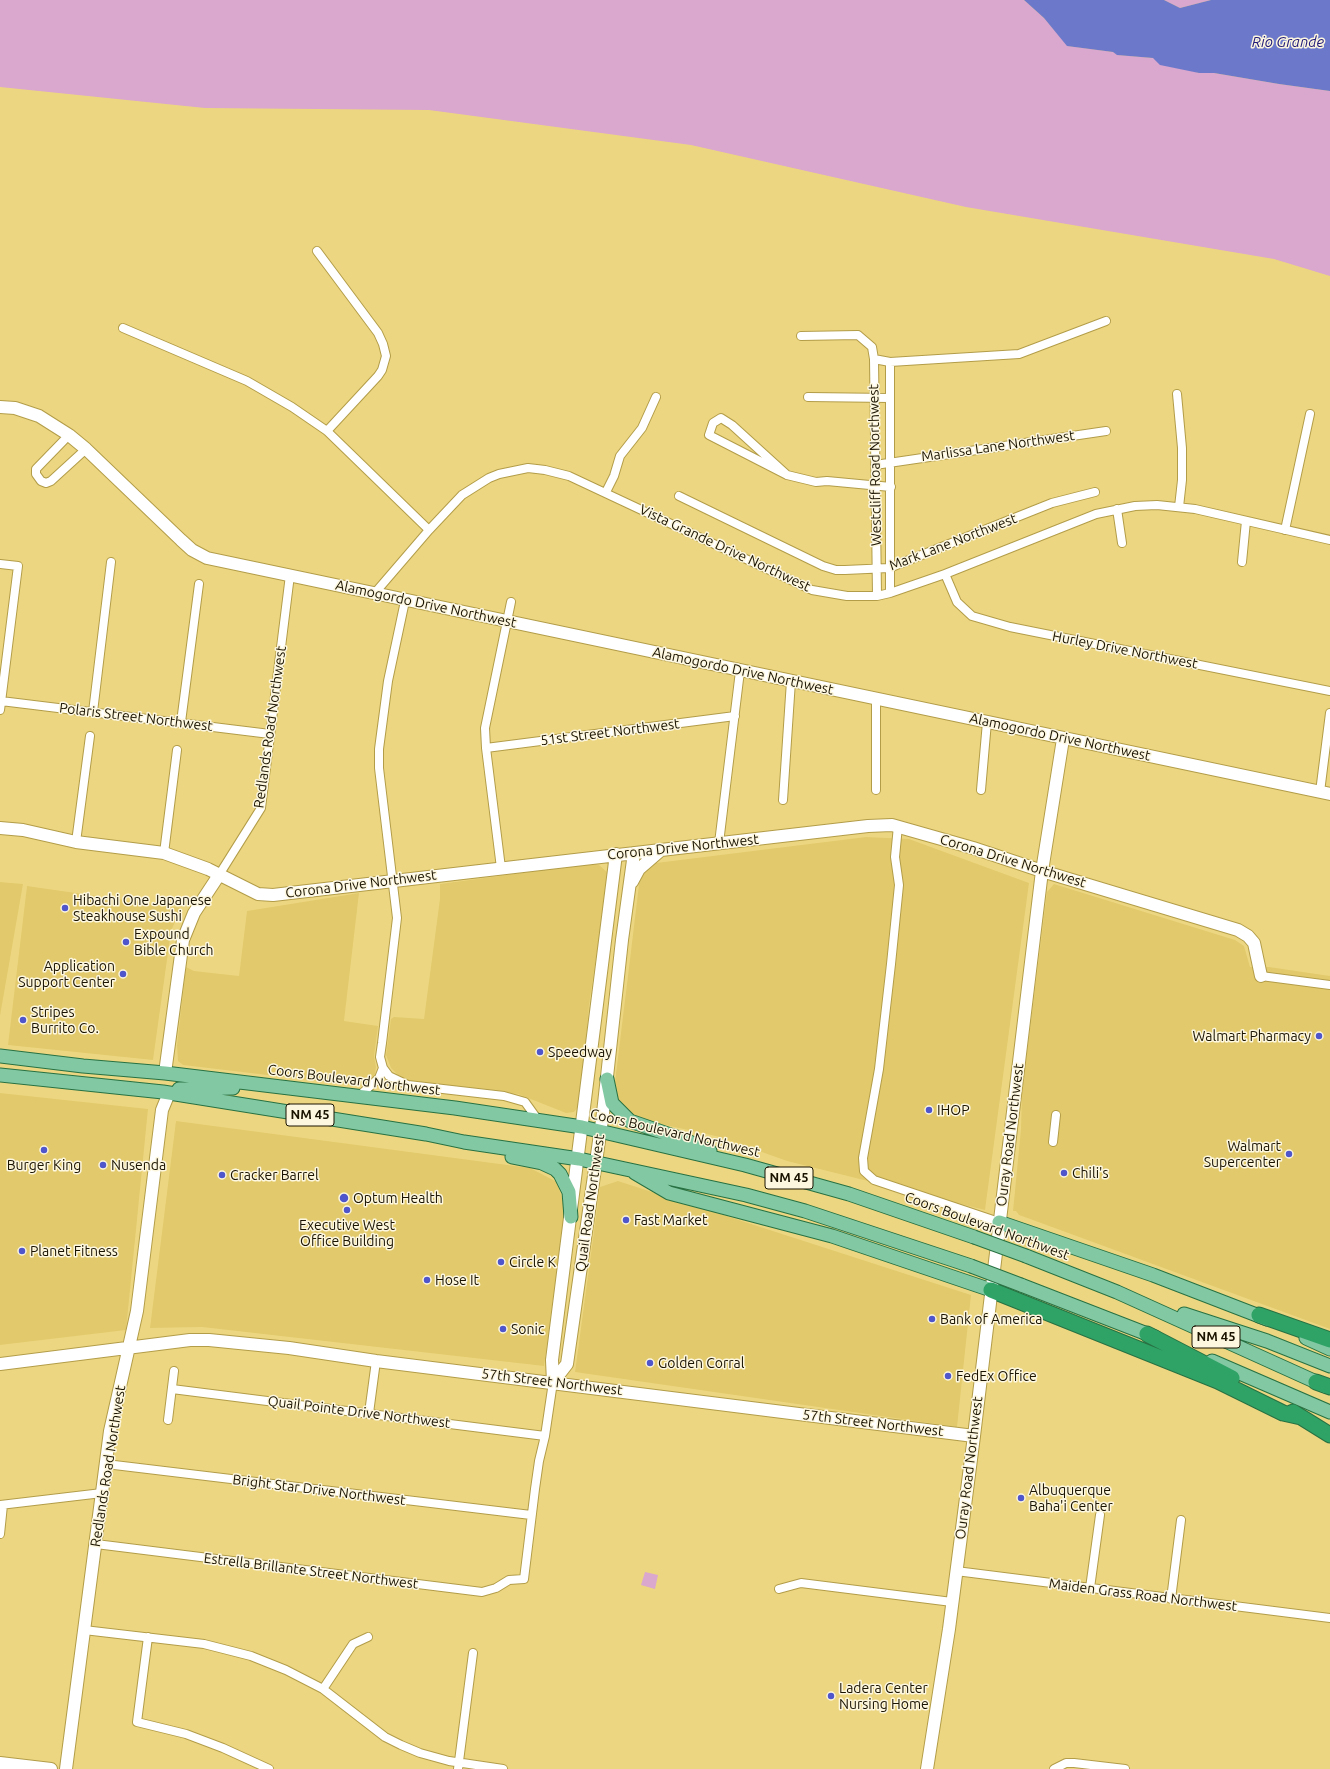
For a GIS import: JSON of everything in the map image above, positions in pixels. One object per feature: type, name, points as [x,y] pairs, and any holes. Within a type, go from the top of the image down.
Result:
[{"type":"highway","points":[[991,1290],[1218,1381],[1283,1414],[1301,1417]]},
{"type":"highway","points":[[1259,1315],[1330,1340]]},
{"type":"highway","points":[[1147,1334],[1251,1387],[1330,1435]]},
{"type":"highway","points":[[1316,1382],[1330,1388]]},
{"type":"main road","name":"Coors Boulevard Northwest","points":[[0,1056],[250,1083],[538,1120],[601,1131],[745,1165],[849,1194],[1026,1256],[1117,1292],[1316,1382]]},
{"type":"main road","points":[[86,1084],[105,1081],[151,1084],[157,1081],[165,1073]]},
{"type":"main road","name":"NM 45","points":[[0,1074],[169,1093],[426,1134],[464,1142],[596,1162],[746,1194],[805,1211],[971,1266],[1147,1334],[1330,1412]]},
{"type":"main road","points":[[607,1079],[612,1103],[630,1122],[685,1140],[745,1165]]},
{"type":"main road","points":[[169,1093],[174,1090],[232,1088],[250,1083]]},
{"type":"main road","points":[[464,1142],[482,1152],[542,1163],[555,1169],[565,1181],[569,1192],[571,1217]]},
{"type":"main road","points":[[627,1168],[669,1193],[832,1236],[991,1290]]},
{"type":"main road","points":[[999,1222],[1153,1275],[1259,1315],[1330,1349]]},
{"type":"main road","points":[[1117,1292],[1267,1342],[1330,1366]]},
{"type":"street","points":[[316,251],[378,333],[386,356],[382,370],[378,376],[327,432]]},
{"type":"street","points":[[801,336],[858,335],[872,347],[874,359],[890,362],[1019,354],[1106,320]]},
{"type":"street","points":[[123,328],[247,381],[292,407],[327,432],[429,530]]},
{"type":"street","name":"Westcliff Road Northwest","points":[[874,359],[877,596]]},
{"type":"street","name":"Westcliff Road Northwest","points":[[890,362],[890,593]]},
{"type":"street","points":[[1178,394],[1182,448],[1182,480],[1179,507]]},
{"type":"street","points":[[606,492],[614,476],[620,456],[642,428],[656,396]]},
{"type":"street","points":[[808,397],[890,398]]},
{"type":"street","points":[[0,407],[15,408],[39,416],[69,435],[86,449],[51,482],[46,483],[36,474],[36,469],[69,435]]},
{"type":"street","points":[[1285,530],[1310,414]]},
{"type":"street","points":[[787,474],[732,425],[721,418],[713,422],[709,435],[787,474],[816,482],[827,481],[875,487],[890,487]]},
{"type":"street","name":"Marlissa Lane Northwest","points":[[875,465],[1106,431]]},
{"type":"street","name":"Alamogordo Drive Northwest","points":[[86,449],[192,550],[207,558],[405,601],[1325,793]]},
{"type":"street","name":"Vista Grande Drive Northwest","points":[[374,594],[429,530],[451,506],[470,489],[489,478],[528,468],[557,472],[606,492],[812,590],[848,596],[877,596],[890,593],[945,574],[1096,514],[1116,509],[1157,505],[1179,507],[1330,540]]},
{"type":"street","name":"Mark Lane Northwest","points":[[679,496],[822,566],[836,570],[889,568],[1052,503],[1095,492]]},
{"type":"street","points":[[1116,509],[1122,543]]},
{"type":"street","points":[[1242,562],[1246,521]]},
{"type":"street","points":[[92,712],[110,562]]},
{"type":"street","points":[[0,564],[18,566],[4,652],[0,710]]},
{"type":"street","name":"Hurley Drive Northwest","points":[[945,574],[957,602],[972,616],[1010,627],[1330,691]]},
{"type":"street","name":"Redlands Road Northwest","points":[[165,1073],[183,940],[194,912],[261,808],[290,575]]},
{"type":"street","points":[[181,722],[199,584]]},
{"type":"street","points":[[358,1097],[379,1078],[382,1068],[381,1050],[397,918],[379,768],[379,749],[388,682],[405,601]]},
{"type":"street","points":[[501,868],[486,748],[485,728],[512,602]]},
{"type":"street","points":[[719,843],[740,671]]},
{"type":"street","points":[[783,800],[791,681]]},
{"type":"street","points":[[876,699],[876,790]]},
{"type":"street","name":"Polaris Street Northwest","points":[[1,701],[270,734]]},
{"type":"street","points":[[1325,793],[1330,713]]},
{"type":"street","name":"51st Street Northwest","points":[[486,748],[735,716]]},
{"type":"street","points":[[981,790],[987,722]]},
{"type":"street","points":[[76,842],[90,736]]},
{"type":"street","name":"Ouray Road Northwest","points":[[927,1769],[952,1602],[974,1436],[1042,871],[1063,738]]},
{"type":"street","points":[[164,853],[178,750]]},
{"type":"street","name":"Corona Drive Northwest","points":[[0,828],[23,830],[76,842],[164,853],[208,868],[258,894],[273,895],[393,882],[616,854],[868,826],[898,826],[1244,932],[1252,939],[1257,948],[1257,962],[1261,976],[1330,985]]},
{"type":"street","points":[[898,826],[895,857],[899,885],[879,1070],[863,1158],[864,1171],[874,1180],[999,1222]]},
{"type":"street","points":[[629,886],[640,870],[662,849]]},
{"type":"street","name":"Quail Road Northwest","points":[[553,1382],[567,1364],[601,1131],[622,940],[634,853]]},
{"type":"street","name":"Quail Road Northwest","points":[[524,1579],[531,1515],[539,1461],[546,1436],[553,1382],[552,1360],[607,938],[616,854]]},
{"type":"street","points":[[607,938],[622,940]]},
{"type":"street","points":[[382,1068],[389,1076],[408,1085],[504,1096],[525,1102],[538,1120]]},
{"type":"street","name":"Redlands Road Northwest","points":[[66,1769],[112,1424],[137,1311],[162,1110],[169,1093]]},
{"type":"street","points":[[1053,1142],[1056,1115]]},
{"type":"street","name":"57th Street Northwest","points":[[0,1364],[190,1340],[209,1340],[289,1348],[376,1361],[974,1436]]},
{"type":"street","points":[[369,1413],[376,1361]]},
{"type":"street","points":[[168,1420],[174,1371]]},
{"type":"street","name":"Quail Pointe Drive Northwest","points":[[172,1389],[546,1436]]},
{"type":"street","name":"Bright Star Drive Northwest","points":[[106,1464],[531,1515]]},
{"type":"street","points":[[0,1534],[2,1505],[102,1493]]},
{"type":"street","points":[[1090,1588],[1100,1515]]},
{"type":"street","points":[[1171,1599],[1181,1520]]},
{"type":"street","name":"Estrella Brillante Street Northwest","points":[[96,1544],[482,1592],[496,1588],[509,1580],[524,1579]]},
{"type":"street","name":"Maiden Grass Road Northwest","points":[[956,1571],[1330,1618]]},
{"type":"street","points":[[779,1589],[801,1583],[952,1602]]},
{"type":"street","points":[[84,1630],[204,1644],[251,1656],[286,1670],[323,1689],[385,1737],[420,1753],[458,1766],[503,1769]]},
{"type":"street","points":[[148,1638],[137,1722],[186,1734],[223,1748],[269,1769]]},
{"type":"street","points":[[323,1689],[353,1644],[368,1638]]},
{"type":"street","points":[[458,1766],[473,1653]]},
{"type":"street","points":[[0,1763],[51,1769]]},
{"type":"street","points":[[1054,1769],[1066,1763],[1125,1769]]},
{"type":"shaded area","points":[[0,0],[1024,0],[1044,18],[1068,46],[1113,52],[1118,55],[1153,58],[1199,73],[1214,73],[1330,91],[1330,276],[1274,259],[966,207],[691,145],[429,110],[205,108],[0,87]]},
{"type":"shaded area","points":[[1164,0],[1211,0],[1180,8]]},
{"type":"shaded area","points":[[866,837],[909,839],[1029,883],[985,1210],[787,1161],[720,1137],[647,1121],[633,1116],[616,1099],[614,1090],[640,876],[645,870],[656,863]]},
{"type":"shaded area","points":[[589,864],[599,865],[608,873],[602,931],[598,944],[589,1005],[581,1098],[579,1106],[574,1112],[566,1113],[518,1094],[412,1083],[398,1075],[391,1068],[386,1055],[391,1019],[394,1017],[424,1019],[440,899],[440,884]]},
{"type":"shaded area","points":[[0,882],[23,884],[0,1016]]},
{"type":"shaded area","points":[[1054,884],[1235,940],[1244,946],[1250,967],[1269,967],[1330,976],[1330,1329],[1019,1215],[1016,1211],[1013,1211],[1021,1129],[1022,1093],[1047,892]]},
{"type":"shaded area","points":[[27,886],[181,908],[171,931],[153,1060],[8,1045]]},
{"type":"shaded area","points":[[359,893],[344,1021],[378,1026],[374,1056],[376,1067],[375,1074],[371,1082],[360,1086],[183,1065],[178,1061],[177,1045],[186,967],[194,971],[239,976],[247,911]]},
{"type":"shaded area","points":[[0,1093],[148,1109],[126,1330],[0,1345]]},
{"type":"shaded area","points":[[176,1121],[530,1168],[557,1182],[565,1208],[544,1366],[202,1327],[150,1328]]},
{"type":"shaded area","points":[[618,1181],[971,1295],[957,1427],[575,1372],[600,1187]]},
{"type":"shaded area","points":[[645,1572],[658,1575],[655,1589],[641,1585]]},
{"type":"water","name":"Rio Grande","points":[[1024,0],[1164,0],[1180,8],[1211,0],[1330,0],[1330,91],[1214,73],[1199,73],[1160,65],[1153,58],[1117,55],[1113,52],[1067,46],[1044,18]]},
{"type":"place","name":"Hibachi One Japanese Steakhouse Sushi","points":[[65,908]]},
{"type":"place","name":"Expound Bible Church","points":[[126,942]]},
{"type":"place","name":"Application Support Center","points":[[123,974]]},
{"type":"place","name":"Stripes Burrito Co.","points":[[23,1020]]},
{"type":"place","name":"Walmart Pharmacy","points":[[1319,1036]]},
{"type":"place","name":"Speedway","points":[[540,1052]]},
{"type":"place","name":"IHOP","points":[[929,1110]]},
{"type":"place","name":"Burger King","points":[[44,1150]]},
{"type":"place","name":"Walmart Supercenter","points":[[1289,1154]]},
{"type":"place","name":"Nusenda","points":[[103,1165]]},
{"type":"place","name":"Chili's","points":[[1064,1173]]},
{"type":"place","name":"Cracker Barrel","points":[[222,1175]]},
{"type":"place","name":"Optum Health","points":[[344,1198]]},
{"type":"place","name":"Executive West Office Building","points":[[347,1210]]},
{"type":"place","name":"Fast Market","points":[[626,1220]]},
{"type":"place","name":"Planet Fitness","points":[[22,1251]]},
{"type":"place","name":"Circle K","points":[[501,1262]]},
{"type":"place","name":"Hose It","points":[[427,1280]]},
{"type":"place","name":"Bank of America","points":[[932,1319]]},
{"type":"place","name":"Sonic","points":[[503,1329]]},
{"type":"place","name":"Golden Corral","points":[[650,1363]]},
{"type":"place","name":"FedEx Office","points":[[948,1376]]},
{"type":"place","name":"Albuquerque Baha'i Center","points":[[1021,1498]]},
{"type":"place","name":"Ladera Center Nursing Home","points":[[831,1696]]}]
